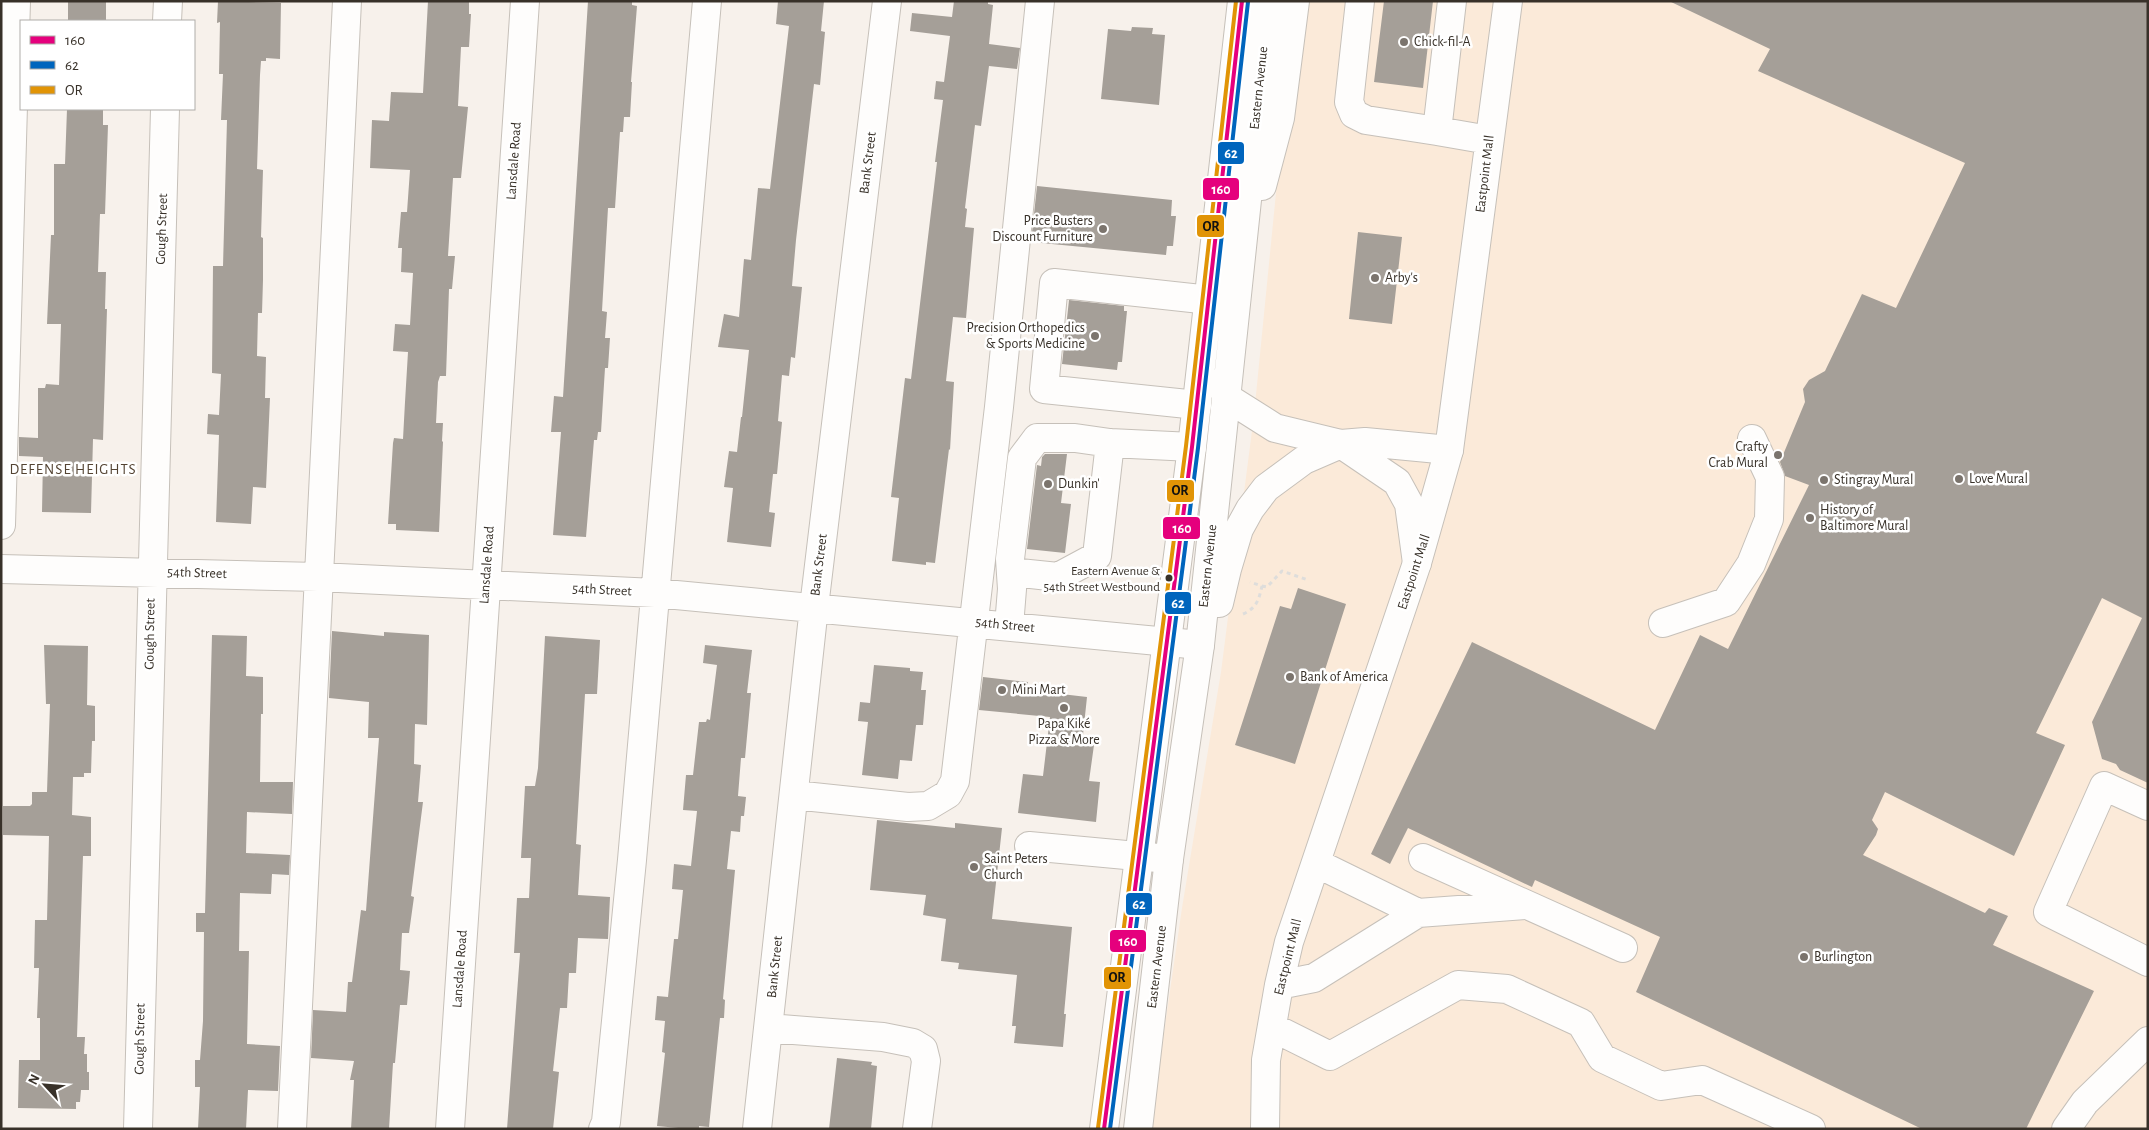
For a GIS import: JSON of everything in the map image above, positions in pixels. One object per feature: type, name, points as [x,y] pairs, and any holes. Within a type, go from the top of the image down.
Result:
[{"type":"street","points":[[1,525],[16,1]]},
{"type":"street","points":[[168,1],[168,20]]},
{"type":"street","points":[[292,1129],[347,1]]},
{"type":"street","name":"Lansdale Road","points":[[450,1129],[525,1]]},
{"type":"street","points":[[603,1129],[606,1122],[630,880],[707,1]]},
{"type":"street","name":"Bank Street","points":[[757,1129],[814,607],[887,1]]},
{"type":"street","points":[[794,795],[908,807],[928,806],[948,794],[955,781],[999,407],[1040,1]]},
{"type":"street","name":"Eastern Avenue","points":[[1104,1129],[1192,447],[1242,1]]},
{"type":"street","name":"Eastern Avenue","points":[[1138,1129],[1169,859],[1200,645],[1268,1]]},
{"type":"street","points":[[1240,272],[1280,118],[1295,1]]},
{"type":"street","points":[[1360,1],[1349,102],[1354,114],[1366,120],[1489,140]]},
{"type":"street","points":[[1437,131],[1452,1]]},
{"type":"street","name":"Eastpoint Mall","points":[[1265,1129],[1266,1060],[1279,985],[1289,942],[1417,563],[1449,450],[1508,1]]},
{"type":"street","name":"Gough Street","points":[[138,1129],[165,110]]},
{"type":"street","points":[[1197,405],[1044,389],[1054,283],[1209,304],[1226,397],[1275,428],[1340,444],[1365,442],[1449,450]]},
{"type":"street","points":[[1009,626],[1012,589],[1010,565],[1022,458],[1037,438],[1074,438],[1110,443],[1192,447]]},
{"type":"street","points":[[1663,623],[1726,602],[1751,564],[1769,519],[1770,477],[1752,439]]},
{"type":"street","points":[[1010,565],[1058,577],[1096,556],[1110,443]]},
{"type":"street","points":[[1340,444],[1397,482],[1409,504],[1417,563]]},
{"type":"street","points":[[1200,645],[1217,616],[1227,570],[1240,529],[1250,509],[1266,488],[1304,460],[1340,444]]},
{"type":"street","name":"54th Street","points":[[1,569],[318,577],[655,592],[1200,645]]},
{"type":"street","points":[[2148,806],[2104,786],[2048,912],[2148,962]]},
{"type":"street","points":[[1029,846],[1169,859]]},
{"type":"street","points":[[1423,858],[1623,948]]},
{"type":"street","points":[[1316,863],[1418,913]]},
{"type":"street","points":[[1279,985],[1314,978],[1418,913],[1527,905]]},
{"type":"street","points":[[1272,1027],[1330,1056],[1458,986],[1507,989],[1581,1023],[1602,1058],[1660,1086],[1702,1080],[1811,1129]]},
{"type":"street","points":[[768,1028],[883,1038],[913,1043],[923,1048],[926,1060],[917,1129]]},
{"type":"street","points":[[2066,1129],[2086,1102],[2148,1041]]},
{"type":"path","points":[[1248,581],[1267,587],[1282,571],[1308,580]]},
{"type":"path","points":[[1242,614],[1250,611],[1258,604],[1262,586]]},
{"type":"shaded area","points":[[1295,1],[2148,1],[2148,1129],[1150,1129],[1182,908],[1221,672],[1254,415]]},
{"type":"building","points":[[68,1],[106,1],[106,20],[68,20]]},
{"type":"building","points":[[218,1],[281,3],[280,59],[266,58],[266,61],[261,61],[260,75],[257,169],[263,170],[261,237],[263,238],[263,280],[262,313],[258,313],[257,356],[266,357],[265,398],[270,398],[266,488],[253,487],[251,524],[216,522],[219,435],[207,434],[208,414],[219,415],[221,374],[212,373],[213,266],[223,266],[227,120],[221,120],[223,74],[219,74],[220,22],[217,23]]},
{"type":"building","points":[[428,1],[469,1],[469,14],[471,14],[469,47],[461,47],[458,106],[468,107],[461,178],[453,178],[448,256],[455,256],[452,289],[449,289],[446,376],[440,376],[438,382],[436,423],[443,423],[439,532],[396,530],[396,524],[388,524],[393,443],[394,438],[403,439],[408,352],[393,351],[395,324],[410,325],[413,273],[401,272],[402,248],[398,248],[401,212],[407,212],[410,170],[370,168],[372,120],[389,121],[391,92],[423,93]]},
{"type":"building","points":[[588,1],[632,1],[632,5],[637,6],[630,117],[624,117],[623,132],[620,132],[615,208],[608,208],[602,311],[607,312],[605,338],[610,338],[608,368],[605,368],[601,432],[598,432],[597,440],[594,440],[586,537],[553,535],[561,432],[551,432],[554,396],[563,397]]},
{"type":"building","points":[[778,1],[824,1],[821,31],[825,32],[820,85],[814,84],[796,240],[792,286],[802,287],[795,358],[791,357],[789,376],[782,375],[778,421],[782,422],[777,474],[773,474],[769,512],[775,513],[771,547],[727,542],[733,488],[724,487],[729,451],[737,452],[749,350],[718,347],[724,314],[739,317],[744,259],[751,260],[758,188],[770,189],[789,26],[776,24]]},
{"type":"building","points":[[954,1],[988,1],[988,4],[993,5],[989,44],[1020,48],[1017,69],[989,66],[981,126],[975,125],[965,208],[967,209],[965,227],[974,228],[966,318],[953,317],[946,381],[954,382],[950,450],[935,563],[926,562],[926,565],[892,561],[899,498],[891,497],[905,378],[911,379],[937,162],[935,162],[943,100],[934,99],[936,81],[944,82],[950,36],[910,31],[912,13],[952,17]]},
{"type":"building","name":"Chick-fil-A","points":[[1384,1],[1433,1],[1423,88],[1374,82]]},
{"type":"building","points":[[1669,1],[2148,1],[2148,783],[2120,770],[2116,764],[2102,759],[2092,722],[2142,618],[2102,598],[2036,733],[2065,745],[2014,856],[1885,792],[1872,820],[1878,829],[1876,835],[1863,855],[1985,913],[1989,908],[2008,916],[1993,945],[2094,991],[2026,1129],[1922,1129],[1636,992],[1660,937],[1535,880],[1532,887],[1408,828],[1390,864],[1371,854],[1472,642],[1655,730],[1700,635],[1728,649],[1809,485],[1785,476],[1780,462],[1805,402],[1803,389],[1809,380],[1825,371],[1862,294],[1896,308],[1965,163],[1758,71],[1770,49]]},
{"type":"building","points":[[1132,27],[1153,28],[1152,34],[1165,35],[1159,105],[1101,99],[1108,29],[1131,31]]},
{"type":"building","points":[[67,110],[103,110],[103,125],[108,125],[105,214],[100,214],[98,272],[106,272],[105,309],[107,309],[103,440],[93,439],[91,513],[42,512],[43,457],[19,456],[19,437],[38,438],[38,388],[45,388],[46,384],[59,385],[61,324],[47,324],[51,235],[54,235],[54,164],[65,164]]},
{"type":"building","name":"Price Busters Discount Furniture","points":[[1037,186],[1172,200],[1171,216],[1176,216],[1173,246],[1167,246],[1166,255],[1031,242]]},
{"type":"building","name":"Arby's","points":[[1358,232],[1402,237],[1392,324],[1349,319]]},
{"type":"building","name":"Precision Orthopedics & Sports Medicine","points":[[1069,300],[1124,306],[1124,311],[1127,311],[1122,362],[1118,362],[1117,370],[1062,364]]},
{"type":"building","name":"Dunkin'","points":[[1045,454],[1067,454],[1061,503],[1071,504],[1065,553],[1027,549],[1037,465],[1041,466],[1042,457]]},
{"type":"building","name":"Bank of America","points":[[1298,588],[1346,604],[1295,764],[1235,745],[1280,606],[1291,609]]},
{"type":"building","points":[[332,631],[384,636],[384,632],[429,635],[427,725],[415,724],[414,764],[421,765],[418,802],[423,802],[411,896],[414,897],[409,933],[402,933],[400,970],[410,971],[407,1005],[400,1005],[395,1063],[393,1063],[389,1129],[351,1129],[354,1080],[350,1080],[354,1061],[311,1058],[313,1010],[346,1012],[348,982],[352,982],[361,910],[366,911],[379,738],[368,738],[369,702],[329,698]]},
{"type":"building","points":[[212,635],[247,636],[246,676],[263,677],[260,782],[293,782],[292,814],[247,812],[246,853],[290,855],[289,875],[272,874],[271,894],[240,893],[239,951],[249,951],[247,1044],[280,1046],[278,1091],[248,1090],[246,1129],[198,1129],[200,1087],[195,1087],[195,1060],[200,1060],[203,1021],[204,932],[196,932],[196,913],[205,913]]},
{"type":"building","points":[[545,636],[600,640],[597,694],[585,694],[576,844],[581,845],[578,895],[610,897],[608,939],[578,938],[576,973],[569,973],[567,1008],[560,1008],[553,1071],[559,1072],[553,1129],[507,1129],[520,953],[514,953],[517,898],[529,898],[531,858],[521,858],[525,786],[535,786],[538,768]]},
{"type":"building","points":[[44,645],[88,646],[87,705],[95,706],[95,741],[92,741],[91,773],[84,773],[84,777],[73,777],[72,815],[91,817],[91,856],[83,856],[77,1037],[85,1037],[84,1054],[87,1054],[89,1090],[81,1090],[80,1102],[76,1102],[76,1109],[18,1108],[19,1060],[40,1060],[40,1018],[37,1018],[39,968],[34,968],[35,920],[47,920],[49,836],[3,835],[3,806],[30,806],[32,804],[32,792],[47,792],[50,704],[46,704]]},
{"type":"building","points":[[705,645],[752,650],[747,693],[751,693],[745,758],[741,758],[738,796],[746,797],[744,816],[741,816],[740,832],[731,831],[727,869],[735,870],[723,999],[725,1000],[724,1018],[720,1018],[709,1127],[699,1126],[699,1129],[689,1129],[657,1126],[665,1053],[662,1052],[665,1021],[655,1020],[657,996],[668,997],[674,939],[678,939],[683,890],[672,889],[674,864],[691,866],[697,811],[683,810],[686,775],[693,775],[699,722],[706,722],[707,719],[710,720],[717,665],[703,663]]},
{"type":"building","points":[[874,665],[910,668],[910,671],[923,672],[921,690],[926,690],[923,725],[916,725],[912,761],[900,760],[898,779],[862,775],[868,722],[858,721],[860,702],[870,703]]},
{"type":"building","points":[[983,677],[1028,682],[1027,690],[1087,697],[1082,744],[1094,745],[1089,781],[1100,782],[1096,822],[1018,813],[1023,774],[1043,776],[1050,717],[979,710]]},
{"type":"building","points":[[877,820],[955,828],[955,823],[1002,828],[992,919],[1072,927],[1063,1047],[1014,1043],[1016,1026],[1012,1026],[1017,975],[958,969],[959,963],[941,961],[946,919],[923,915],[926,895],[870,890]]},
{"type":"building","points":[[837,1058],[872,1062],[871,1065],[877,1066],[871,1129],[829,1129]]},
{"type":"transit line","name":"OR","points":[[1098,1128],[1186,446],[1236,1]]},
{"type":"transit line","name":"160","points":[[1104,1129],[1192,447],[1242,1]]},
{"type":"transit line","name":"62","points":[[1110,1129],[1198,448],[1248,2]]},
{"type":"place","name":"Chick-fil-A","points":[[1404,42]]},
{"type":"place","name":"Price Busters Discount Furniture","points":[[1103,229]]},
{"type":"place","name":"Arby's","points":[[1375,278]]},
{"type":"place","name":"Precision Orthopedics & Sports Medicine","points":[[1095,336]]},
{"type":"place","name":"Crafty Crab Mural","points":[[1778,455]]},
{"type":"place","name":"Love Mural","points":[[1959,479]]},
{"type":"place","name":"Stingray Mural","points":[[1824,480]]},
{"type":"place","name":"Dunkin'","points":[[1048,484]]},
{"type":"place","name":"History of Baltimore Mural","points":[[1810,518]]},
{"type":"place","name":"Eastern Avenue & 54th Street Westbound","points":[[1169,578]]},
{"type":"place","name":"Bank of America","points":[[1290,677]]},
{"type":"place","name":"Mini Mart","points":[[1002,690]]},
{"type":"place","name":"Papa Kiké Pizza & More","points":[[1064,708]]},
{"type":"place","name":"Saint Peters Church","points":[[974,867]]},
{"type":"place","name":"Burlington","points":[[1804,957]]},
{"type":"district","name":"DEFENSE HEIGHTS","points":[[73,469]]}]
